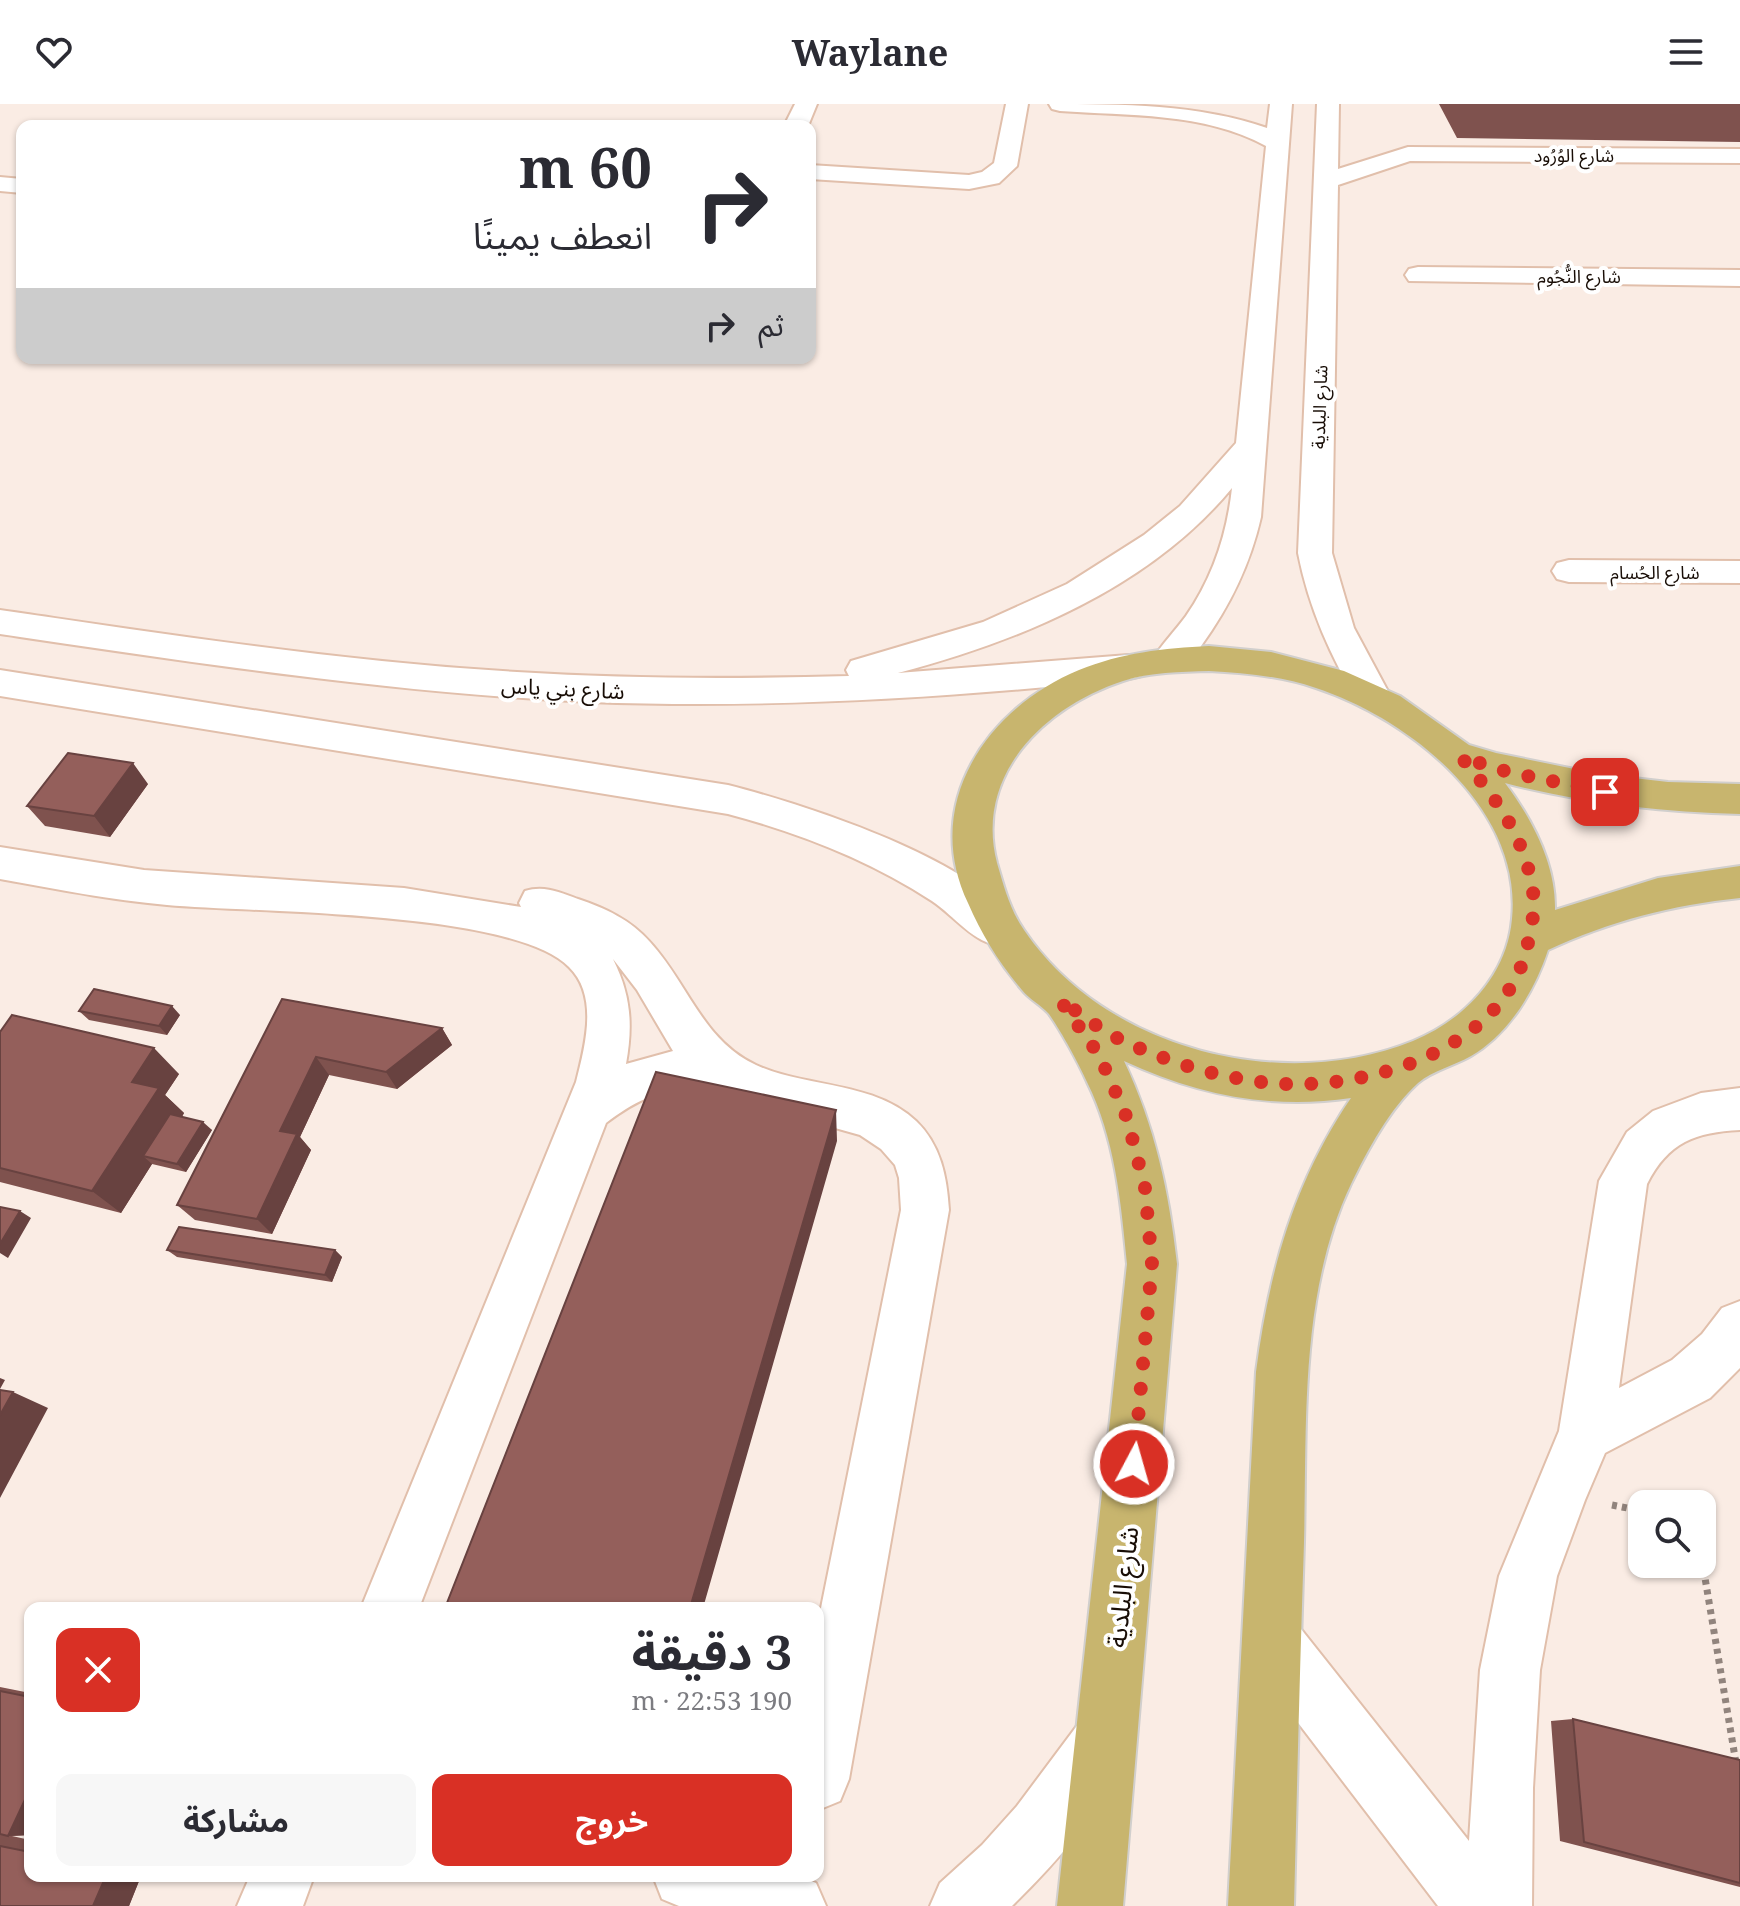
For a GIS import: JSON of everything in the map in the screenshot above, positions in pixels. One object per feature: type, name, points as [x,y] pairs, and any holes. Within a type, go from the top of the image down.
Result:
[{"type":"main road","points":[[1220,658],[1272,664],[1324,677],[1373,697],[1420,724],[1461,757],[1499,802],[1524,851],[1534,903],[1527,955],[1502,1001],[1460,1040],[1404,1068],[1337,1082],[1263,1082],[1188,1067],[1119,1040],[1060,1000],[1026,967],[999,931],[977,880],[971,830],[979,784],[1002,743],[1035,710],[1078,684],[1128,667],[1170,660],[1220,658]]},
{"type":"main road","points":[[1461,757],[1508,772],[1605,792],[1740,799]]},
{"type":"main road","points":[[1528,940],[1617,903],[1665,891],[1740,882]]},
{"type":"main road","name":"شارع البلدية","points":[[1060,1000],[1099,1055],[1127,1118],[1145,1188],[1152,1264],[1090,1906]]},
{"type":"main road","points":[[1261,1906],[1282,1372],[1290,1296],[1308,1228],[1334,1167],[1367,1115],[1404,1068]]},
{"type":"street","points":[[816,172],[957,182],[990,178],[1005,166],[1017,104]]},
{"type":"street","points":[[1060,104],[1229,120],[1256,130],[1278,143]]},
{"type":"street","points":[[1170,660],[1196,630],[1232,566],[1245,517],[1281,105],[1229,120]]},
{"type":"street","name":"شارع الوُرُود","points":[[1328,110],[1364,136],[1408,154]]},
{"type":"street","name":"شارع البلدية","points":[[1328,110],[1315,553],[1320,587],[1332,622],[1349,659],[1373,697]]},
{"type":"street","name":"شارع الوُرُود","points":[[1327,181],[1408,154],[1740,156]]},
{"type":"street","name":"شارع النُّجُوم","points":[[1418,275],[1740,278]]},
{"type":"street","points":[[770,692],[913,658],[977,637],[1089,586],[1151,545],[1193,511],[1251,445]]},
{"type":"street","name":"شارع الحُسام","points":[[1569,571],[1740,572]]},
{"type":"street","name":"شارع بني ياس","points":[[0,622],[214,654],[587,689],[770,692],[951,685],[1128,667]]},
{"type":"street","points":[[0,683],[695,792],[749,804],[817,825],[884,854],[948,889],[999,931]]},
{"type":"street","points":[[0,863],[133,886],[374,900],[442,908],[533,925],[561,937],[585,954],[599,971],[608,1002],[610,1028],[607,1054],[588,1110],[392,1602]]},
{"type":"street","points":[[442,908],[475,899],[508,899],[569,911],[598,925],[624,943],[640,961],[693,1043],[738,1079]]},
{"type":"street","points":[[588,1110],[614,1090],[645,1076],[708,1071],[849,1109],[888,1125],[914,1153],[927,1190],[824,1747]]},
{"type":"street","points":[[1499,1906],[1502,1788],[1510,1670],[1528,1576],[1586,1434],[1623,1181],[1636,1154],[1657,1132],[1684,1117],[1716,1109],[1740,1109]]},
{"type":"street","points":[[1586,1434],[1691,1379],[1720,1352],[1740,1326]]},
{"type":"street","points":[[1272,1640],[1479,1906]]},
{"type":"street","points":[[963,1906],[1003,1872],[1042,1830],[1107,1736]]},
{"type":"street","points":[[270,1906],[280,1882]]},
{"type":"street","points":[[707,1882],[793,1906],[799,1882]]},
{"type":"path","points":[[1705,1578],[1739,1775]]},
{"type":"building","points":[[68,753],[133,763],[94,816],[27,806]]},
{"type":"building","points":[[94,989],[172,1006],[159,1026],[79,1011]]},
{"type":"building","points":[[282,999],[442,1028],[386,1072],[316,1057],[280,1131],[297,1134],[257,1219],[177,1205]]},
{"type":"building","points":[[12,1015],[154,1048],[132,1082],[159,1088],[92,1191],[0,1168],[0,1032]]},
{"type":"building","points":[[656,1072],[836,1110],[692,1602],[447,1602]]},
{"type":"building","points":[[170,1114],[203,1122],[177,1164],[143,1156]]},
{"type":"building","points":[[0,1207],[20,1211],[0,1244]]},
{"type":"building","points":[[179,1227],[335,1250],[325,1275],[167,1250]]},
{"type":"building","points":[[0,1390],[13,1392],[0,1415]]},
{"type":"building","points":[[0,1691],[24,1696],[24,1802],[8,1836],[0,1834]]},
{"type":"building","points":[[1573,1719],[1740,1760],[1740,1883],[1584,1842]]},
{"type":"building","points":[[0,1846],[24,1851],[24,1882],[103,1882],[93,1906],[0,1906]]},
{"type":"route","points":[[1134,1464],[1152,1264],[1145,1188],[1127,1118],[1099,1055],[1060,1000],[1119,1040],[1188,1067],[1263,1082],[1337,1082],[1404,1068],[1460,1040],[1502,1001],[1527,955],[1534,903],[1524,851],[1499,802],[1461,757],[1508,772],[1605,792]]}]
